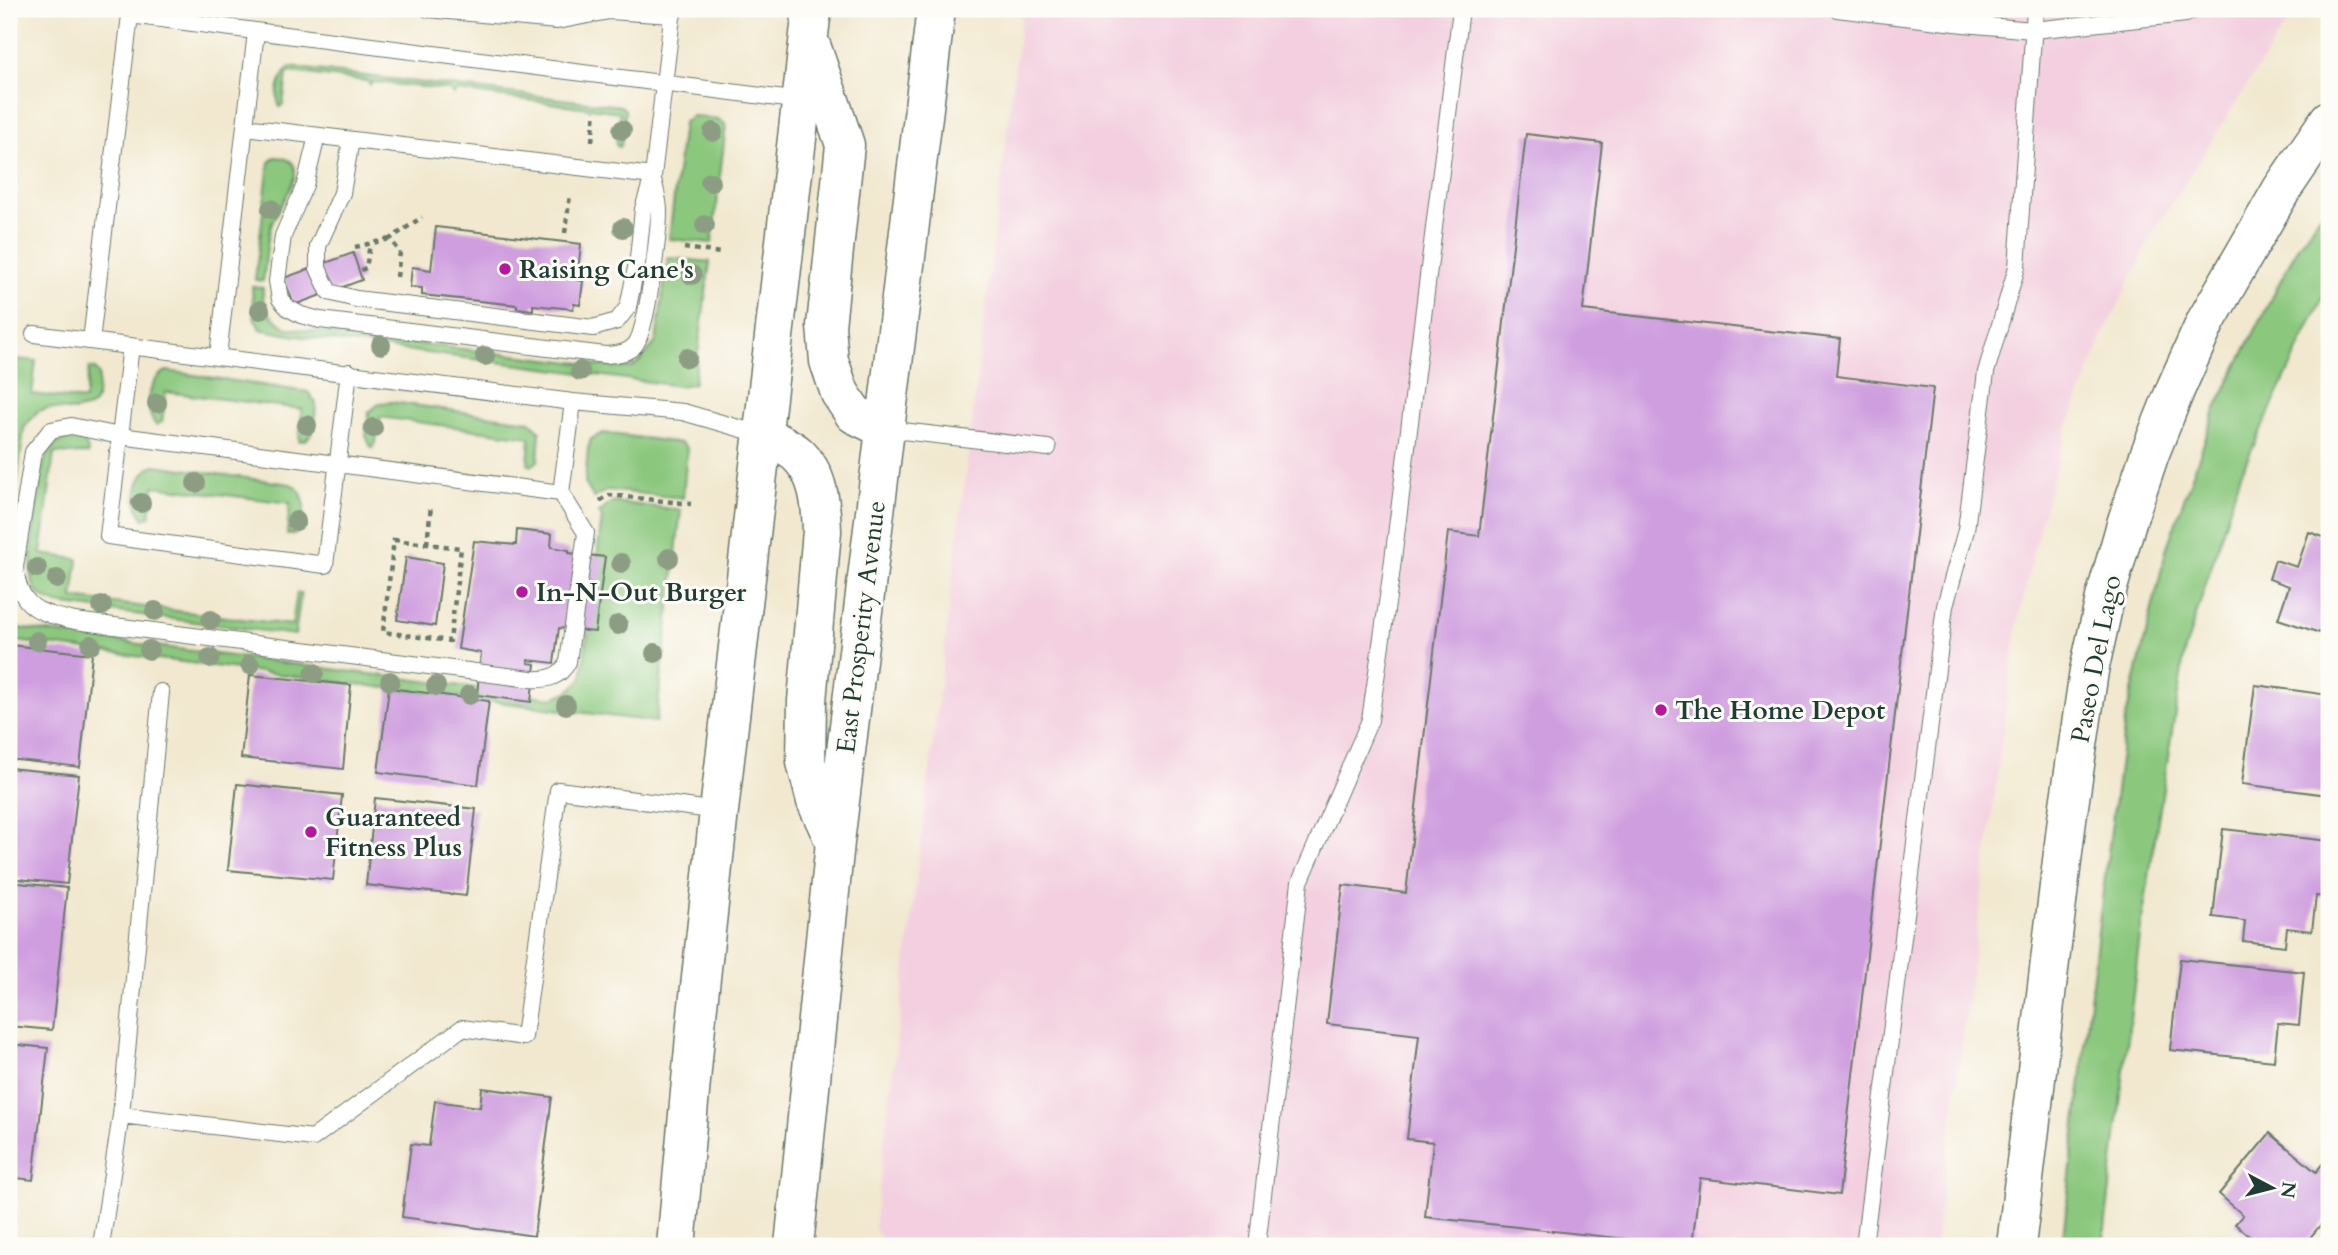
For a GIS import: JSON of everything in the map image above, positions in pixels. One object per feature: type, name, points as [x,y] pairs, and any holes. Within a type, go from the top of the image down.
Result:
[{"type":"main road","name":"East Prosperity Avenue","points":[[794,1246],[835,842],[936,9]]},
{"type":"main road","points":[[810,23],[845,145],[826,326],[829,361],[840,393],[854,414],[885,429]]},
{"type":"main road","points":[[676,1246],[719,811],[810,23]]},
{"type":"main road","name":"Paseo Del Lago","points":[[2016,1246],[2067,819],[2090,671],[2105,598],[2150,453],[2206,321],[2282,189],[2329,120]]},
{"type":"main road","points":[[763,435],[796,454],[809,470],[821,506],[822,531],[806,722],[806,762],[816,802],[835,842]]},
{"type":"lane","points":[[351,140],[342,193],[318,246],[318,268],[329,292],[356,299],[593,328],[617,321],[628,307],[638,258],[643,209],[653,176],[673,12],[609,11],[557,21],[428,9]]},
{"type":"lane","points":[[1257,1246],[1300,882],[1370,720],[1391,576],[1461,9]]},
{"type":"lane","points":[[1837,9],[1965,17],[2033,30],[2186,14],[2195,9]]},
{"type":"lane","points":[[1864,1246],[1945,606],[1966,530],[1986,372],[2017,267],[2035,9]]},
{"type":"lane","points":[[90,341],[130,15],[801,101]]},
{"type":"lane","points":[[218,356],[256,32]]},
{"type":"lane","points":[[245,127],[653,176]]},
{"type":"lane","points":[[317,136],[305,185],[283,236],[279,258],[277,281],[280,299],[288,308],[320,320],[512,344],[605,355],[624,353],[635,345],[642,334],[647,311],[660,210],[653,176]]},
{"type":"lane","points":[[34,334],[573,401],[683,412],[763,435]]},
{"type":"lane","points":[[131,345],[108,536],[325,565],[349,372]]},
{"type":"lane","points":[[561,493],[120,436],[71,426],[51,430],[33,452],[15,568],[19,592],[39,612],[75,621],[544,680],[563,672],[568,662],[586,533],[561,493],[573,401]]},
{"type":"lane","points":[[885,429],[1048,448]]},
{"type":"lane","points":[[101,1246],[121,1115],[161,692]]},
{"type":"lane","points":[[121,1115],[313,1138],[462,1028],[524,1037],[558,790],[719,811]]},
{"type":"path","points":[[591,145],[595,111]]},
{"type":"path","points":[[565,233],[570,191]]},
{"type":"path","points":[[355,247],[390,239],[422,217]]},
{"type":"path","points":[[390,239],[400,252],[396,290]]},
{"type":"path","points":[[359,271],[366,268],[370,244]]},
{"type":"path","points":[[682,248],[721,253]]},
{"type":"path","points":[[599,501],[609,495],[691,504]]},
{"type":"path","points":[[427,544],[431,505]]},
{"type":"path","points":[[394,540],[427,544],[461,548],[450,641],[383,632],[394,540]]},
{"type":"shaded area","points":[[1022,9],[2301,9],[2282,30],[2154,231],[2103,336],[2066,431],[2039,528],[2017,626],[1935,1246],[888,1246],[874,1228]]},
{"type":"green space","points":[[290,67],[621,106],[625,114],[621,146],[616,145],[620,112],[457,91],[453,95],[450,90],[373,82],[370,85],[367,81],[290,72],[287,74],[283,104],[280,107],[279,86]]},
{"type":"green space","points":[[692,116],[718,119],[726,125],[712,243],[669,239],[683,123]]},
{"type":"green space","points":[[275,157],[288,160],[294,166],[295,175],[271,226],[263,281],[255,280],[269,162]]},
{"type":"green space","points":[[2329,203],[2329,284],[2241,473],[2185,650],[2141,927],[2103,1246],[2062,1246],[2125,721],[2167,547],[2217,406],[2298,246]]},
{"type":"green space","points":[[668,258],[710,262],[694,383],[680,386],[289,335],[260,329],[254,317],[252,286],[263,288],[268,312],[287,328],[622,368],[632,367],[656,342]]},
{"type":"green space","points":[[17,359],[36,361],[32,394],[85,400],[89,368],[95,369],[99,375],[94,404],[74,411],[50,408],[38,411],[24,428],[9,552],[9,433]]},
{"type":"green space","points":[[167,371],[308,392],[316,403],[314,430],[306,440],[299,441],[302,409],[166,392],[162,422],[156,425],[150,411],[150,395],[155,380]]},
{"type":"green space","points":[[391,402],[529,421],[540,431],[538,461],[531,466],[528,464],[530,437],[380,417],[373,448],[366,436],[369,412],[380,403]]},
{"type":"green space","points":[[603,433],[681,443],[687,448],[683,498],[607,490],[594,498],[585,483],[588,449],[591,439]]},
{"type":"green space","points":[[72,437],[79,437],[83,441],[88,454],[54,453],[41,554],[78,559],[73,598],[292,625],[297,593],[301,593],[295,635],[58,604],[40,594],[35,589],[31,564],[44,462],[54,446]]},
{"type":"green space","points":[[155,465],[290,484],[300,493],[304,505],[297,533],[287,535],[290,503],[154,486],[150,516],[144,519],[137,506],[137,489],[143,474]]},
{"type":"green space","points":[[612,502],[681,510],[656,722],[9,640],[9,618],[17,628],[553,698],[570,690],[582,677],[602,517],[599,513]]},
{"type":"building","name":"The Home Depot","points":[[1526,134],[1602,143],[1583,310],[1840,339],[1836,376],[1933,388],[1839,1195],[1700,1178],[1692,1246],[1425,1217],[1433,1142],[1407,1139],[1419,1035],[1327,1024],[1343,885],[1406,893],[1448,532],[1479,536]]},
{"type":"building","name":"Raising Cane's","points":[[436,227],[581,244],[577,280],[583,281],[580,305],[574,304],[573,309],[533,305],[533,310],[517,308],[517,305],[422,295],[422,288],[410,287],[412,267],[431,270]]},
{"type":"building","points":[[353,253],[362,280],[294,305],[284,278]]},
{"type":"building","name":"In-N-Out Burger","points":[[517,530],[552,534],[551,547],[569,550],[569,553],[605,557],[595,632],[559,628],[554,663],[528,660],[528,663],[535,664],[531,702],[477,695],[481,653],[458,649],[474,541],[516,545]]},
{"type":"building","points":[[2309,532],[2329,539],[2329,636],[2278,619],[2289,586],[2269,579],[2275,560],[2297,567]]},
{"type":"building","points":[[406,557],[443,563],[435,626],[397,620]]},
{"type":"building","points":[[9,645],[92,654],[80,767],[9,759]]},
{"type":"building","points":[[250,675],[351,685],[343,769],[241,758]]},
{"type":"building","points":[[2255,685],[2329,695],[2328,795],[2242,784]]},
{"type":"building","points":[[389,688],[489,701],[478,785],[378,772]]},
{"type":"building","points":[[9,768],[79,775],[67,884],[9,878]]},
{"type":"building","points":[[237,784],[342,795],[333,880],[228,870]]},
{"type":"building","points":[[375,798],[476,809],[466,896],[366,885]]},
{"type":"building","points":[[2223,829],[2329,841],[2329,897],[2316,896],[2312,931],[2287,928],[2285,946],[2243,941],[2245,921],[2213,917]]},
{"type":"building","points":[[9,882],[67,888],[52,1030],[9,1026]]},
{"type":"building","points":[[2180,959],[2304,972],[2299,1025],[2278,1023],[2274,1061],[2170,1050]]},
{"type":"building","points":[[9,1044],[48,1048],[33,1180],[9,1177]]},
{"type":"building","points":[[482,1088],[552,1097],[534,1236],[402,1217],[411,1144],[429,1146],[435,1101],[480,1107]]},
{"type":"building","points":[[2270,1133],[2316,1172],[2327,1158],[2329,1160],[2329,1215],[2303,1246],[2262,1246],[2235,1224],[2243,1215],[2219,1194]]},
{"type":"place","name":"Raising Cane's","points":[[505,269]]},
{"type":"place","name":"In-N-Out Burger","points":[[522,592]]},
{"type":"place","name":"The Home Depot","points":[[1661,710]]},
{"type":"place","name":"Guaranteed Fitness Plus","points":[[311,832]]}]
